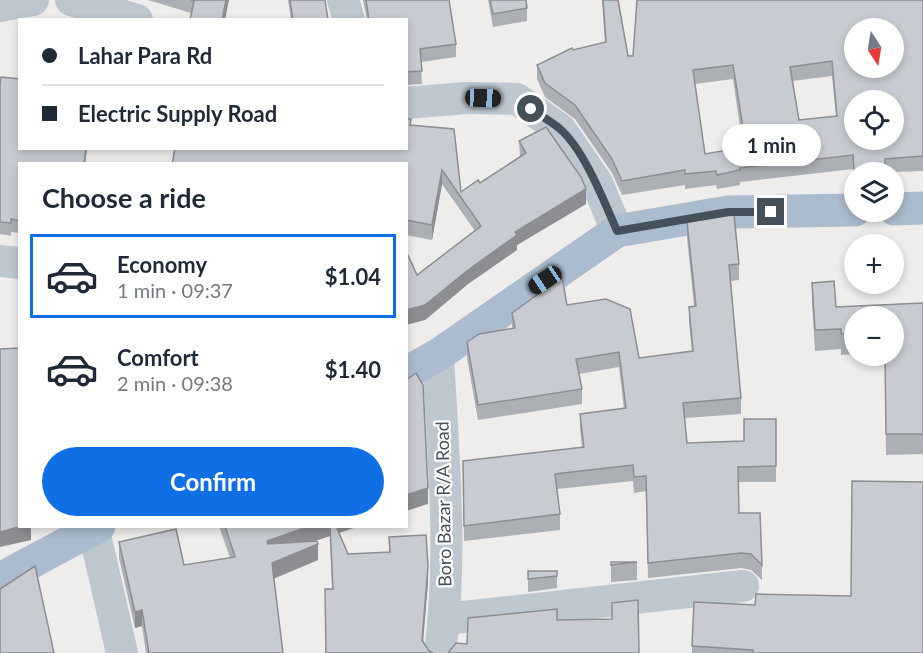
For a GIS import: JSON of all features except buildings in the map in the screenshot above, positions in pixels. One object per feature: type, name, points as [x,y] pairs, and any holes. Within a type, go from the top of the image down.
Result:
[{"type":"main road","points":[[904,209],[923,208]]},
{"type":"main road","points":[[408,372],[438,355],[617,231],[728,212],[844,210]]},
{"type":"main road","points":[[0,579],[93,528]]},
{"type":"street","points":[[0,6],[33,0]]},
{"type":"street","points":[[72,0],[130,18]]},
{"type":"street","points":[[343,0],[348,18]]},
{"type":"street","points":[[408,103],[465,98],[516,99],[560,129],[597,183],[617,231]]},
{"type":"street","points":[[0,261],[18,263]]},
{"type":"street","name":"Boro Bazar R/A Road","points":[[438,355],[446,507],[445,619],[440,653]]},
{"type":"street","points":[[95,528],[122,653]]},
{"type":"street","points":[[445,619],[743,586]]},
{"type":"route","points":[[531,109],[560,129],[578,154],[597,183],[617,231],[728,212],[771,212]]}]
